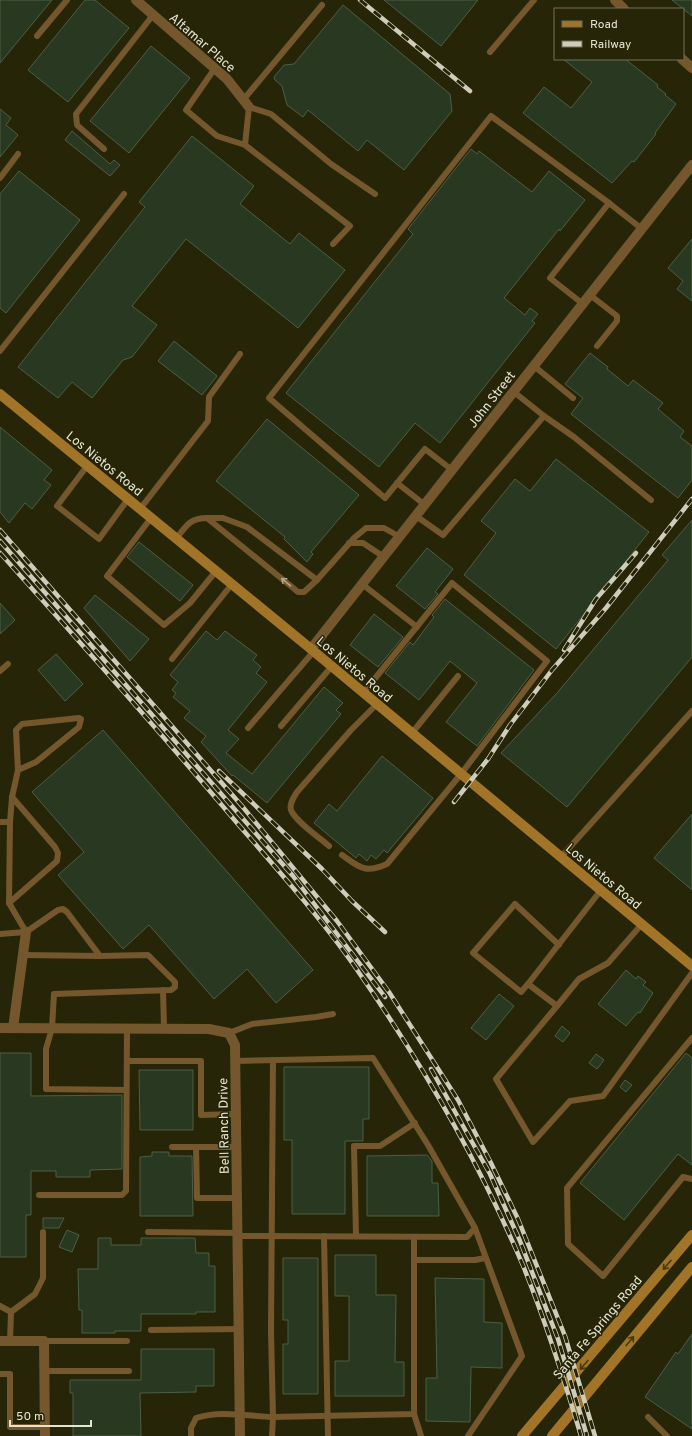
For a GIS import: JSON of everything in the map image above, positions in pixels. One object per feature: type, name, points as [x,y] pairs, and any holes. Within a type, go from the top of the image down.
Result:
[{"type":"main road","name":"Los Nietos Road","points":[[0,394],[364,692],[692,966]]},
{"type":"main road","name":"Santa Fe Springs Road","points":[[522,1436],[692,1235]]},
{"type":"main road","points":[[552,1436],[692,1267]]},
{"type":"street","name":"Altamar Place","points":[[136,0],[227,79],[246,103]]},
{"type":"street","points":[[615,0],[623,8]]},
{"type":"street","points":[[683,60],[692,68]]},
{"type":"street","name":"John Street","points":[[313,650],[362,584],[692,166]]},
{"type":"street","points":[[13,1028],[26,932]]},
{"type":"street","points":[[0,1028],[164,1028],[209,1029],[229,1033]]},
{"type":"street","name":"Bell Ranch Drive","points":[[229,1033],[235,1045],[236,1061],[240,1436]]},
{"type":"street","points":[[5,1341],[44,1341],[45,1431]]},
{"type":"lane","points":[[37,36],[67,0]]},
{"type":"lane","points":[[490,52],[534,0]]},
{"type":"lane","points":[[245,145],[246,103],[322,5]]},
{"type":"lane","points":[[104,149],[77,125],[76,114],[153,15]]},
{"type":"lane","points":[[215,68],[186,110],[217,136],[245,145],[350,226],[332,244]]},
{"type":"lane","points":[[246,103],[271,114],[331,164],[375,194]]},
{"type":"lane","points":[[452,470],[425,449],[385,498],[269,398],[491,116],[642,229]]},
{"type":"lane","points":[[0,178],[18,154]]},
{"type":"lane","points":[[0,351],[124,194]]},
{"type":"lane","points":[[583,304],[550,278],[609,203]]},
{"type":"lane","points":[[590,295],[617,316],[618,321],[598,346]]},
{"type":"lane","points":[[140,509],[208,421],[209,397],[240,354]]},
{"type":"lane","points":[[534,366],[573,398]]},
{"type":"lane","points":[[514,392],[574,437],[651,500]]},
{"type":"lane","points":[[416,516],[443,535],[544,416]]},
{"type":"lane","points":[[87,466],[57,506],[99,539],[128,499]]},
{"type":"lane","points":[[397,483],[425,505]]},
{"type":"lane","points":[[151,518],[107,576],[164,625],[190,603],[216,571]]},
{"type":"lane","points":[[176,539],[189,522],[197,518],[223,518],[247,527],[317,580]]},
{"type":"lane","points":[[207,518],[298,592],[304,592],[317,580],[349,543],[366,528],[384,528],[400,537]]},
{"type":"lane","points":[[349,543],[363,543],[384,557]]},
{"type":"lane","points":[[342,855],[363,870],[377,869],[387,864],[461,774],[547,661],[452,583],[364,692]]},
{"type":"lane","points":[[172,659],[232,584]]},
{"type":"lane","points":[[362,584],[417,627]]},
{"type":"lane","points":[[248,728],[313,650]]},
{"type":"lane","points":[[0,671],[8,664]]},
{"type":"lane","points":[[281,726],[332,666]]},
{"type":"lane","points":[[412,733],[458,676]]},
{"type":"lane","points":[[329,846],[296,817],[292,810],[292,802],[297,792],[351,730],[377,704]]},
{"type":"lane","points":[[561,856],[692,711]]},
{"type":"lane","points":[[18,770],[36,762],[79,727],[81,719],[19,726],[15,734],[18,770],[12,797],[10,822],[9,902],[26,932]]},
{"type":"lane","points":[[9,902],[57,861],[58,853],[55,847],[12,797]]},
{"type":"lane","points":[[0,822],[10,822]]},
{"type":"lane","points":[[559,945],[515,904],[473,953],[521,992],[559,945],[601,890]]},
{"type":"lane","points":[[0,934],[26,932],[58,910],[63,909],[67,912],[100,956]]},
{"type":"lane","points":[[642,924],[608,963],[579,979],[496,1079],[533,1142],[570,1101],[603,1096],[692,973]]},
{"type":"lane","points":[[24,955],[148,955],[175,982],[175,987],[171,990],[54,994],[52,1028],[46,1049],[46,1089],[126,1090]]},
{"type":"lane","points":[[528,984],[557,1006]]},
{"type":"lane","points":[[163,990],[164,1028]]},
{"type":"lane","points":[[229,1033],[252,1024],[333,1014]]},
{"type":"lane","points":[[39,1195],[122,1195],[126,1191],[126,1090],[128,1028]]},
{"type":"lane","points":[[692,1038],[567,1188],[568,1244],[603,1276],[683,1177],[692,1179]]},
{"type":"lane","points":[[236,1061],[373,1058],[415,1123],[475,1228],[522,1356],[468,1436]]},
{"type":"lane","points":[[272,1436],[271,1331],[273,1060]]},
{"type":"lane","points":[[127,1061],[201,1061],[201,1114],[236,1114]]},
{"type":"lane","points":[[356,1236],[354,1146],[380,1146],[415,1123]]},
{"type":"lane","points":[[172,1147],[237,1147]]},
{"type":"lane","points":[[196,1147],[197,1198],[237,1198]]},
{"type":"lane","points":[[148,1232],[272,1236],[467,1237],[475,1228]]},
{"type":"lane","points":[[5,1341],[11,1312],[35,1294],[43,1278],[43,1232]]},
{"type":"lane","points":[[324,1236],[328,1436]]},
{"type":"lane","points":[[414,1236],[414,1414],[421,1436]]},
{"type":"lane","points":[[414,1260],[475,1260],[485,1258]]},
{"type":"lane","points":[[0,1306],[11,1312]]},
{"type":"lane","points":[[151,1330],[239,1329]]},
{"type":"lane","points":[[44,1341],[128,1341]]},
{"type":"lane","points":[[44,1372],[129,1372]]},
{"type":"lane","points":[[0,1374],[10,1374],[10,1427],[45,1431]]},
{"type":"lane","points":[[191,1436],[191,1428],[196,1418],[207,1414],[272,1417],[414,1414]]},
{"type":"lane","points":[[648,1417],[667,1436]]},
{"type":"building","points":[[0,0],[52,0],[0,63]]},
{"type":"building","points":[[85,0],[95,0],[129,28],[68,102],[28,70]]},
{"type":"building","points":[[384,0],[478,0],[441,46]]},
{"type":"building","points":[[672,0],[692,0],[692,16],[684,8]]},
{"type":"building","points":[[343,5],[450,94],[452,111],[404,170],[367,140],[358,151],[308,110],[303,117],[287,105],[282,86],[275,80],[274,77],[284,65],[294,64]]},
{"type":"building","points":[[151,46],[190,78],[129,153],[90,121]]},
{"type":"building","points":[[564,60],[626,60],[658,85],[657,87],[676,104],[655,133],[656,134],[634,162],[632,161],[612,183],[523,113],[544,87],[571,108],[592,82]]},
{"type":"building","points":[[0,109],[11,118],[6,125],[18,135],[0,157]]},
{"type":"building","points":[[72,131],[110,164],[114,160],[120,165],[110,176],[65,140]]},
{"type":"building","points":[[192,136],[254,186],[240,204],[290,244],[299,233],[345,270],[298,328],[186,239],[132,306],[157,325],[132,357],[123,360],[92,398],[72,382],[58,398],[18,367],[145,207],[139,202]]},
{"type":"building","points":[[471,149],[477,154],[479,151],[532,192],[549,171],[585,200],[560,231],[559,229],[504,298],[525,315],[530,308],[538,314],[532,321],[535,323],[440,443],[415,423],[379,467],[286,393],[413,234],[408,229]]},
{"type":"building","points":[[19,171],[80,220],[6,313],[0,308],[0,194]]},
{"type":"building","points":[[692,239],[692,301],[677,289],[683,281],[668,268]]},
{"type":"building","points":[[174,341],[217,376],[202,395],[158,361]]},
{"type":"building","points":[[590,353],[608,367],[607,369],[628,386],[633,380],[663,403],[658,409],[684,431],[680,437],[692,446],[692,480],[678,498],[571,414],[583,398],[565,384]]},
{"type":"building","points":[[267,419],[359,495],[311,552],[313,554],[307,562],[284,539],[285,537],[216,481]]},
{"type":"building","points":[[0,427],[52,470],[44,480],[51,485],[32,509],[25,503],[9,523],[0,512]]},
{"type":"building","points":[[556,459],[649,532],[556,649],[464,575],[496,533],[481,521],[515,479],[530,491]]},
{"type":"building","points":[[692,520],[692,657],[567,807],[501,753],[557,693],[668,560],[662,555]]},
{"type":"building","points":[[139,542],[193,585],[180,601],[127,557]]},
{"type":"building","points":[[427,548],[453,569],[435,592],[438,594],[425,609],[396,586]]},
{"type":"building","points":[[95,595],[149,639],[130,661],[84,608]]},
{"type":"building","points":[[445,599],[534,670],[477,746],[446,722],[477,683],[450,661],[419,700],[385,673],[410,642],[413,645],[434,617],[432,615]]},
{"type":"building","points":[[0,603],[15,620],[0,634]]},
{"type":"building","points":[[374,614],[403,637],[378,667],[350,645]]},
{"type":"building","points":[[206,631],[217,640],[225,631],[257,655],[253,660],[261,667],[256,673],[267,682],[228,730],[239,739],[226,753],[252,774],[324,687],[343,703],[336,710],[341,714],[267,803],[233,775],[232,776],[201,742],[206,736],[184,718],[190,711],[173,697],[176,693],[172,690],[178,682],[170,675]]},
{"type":"building","points":[[56,654],[83,684],[65,701],[38,670]]},
{"type":"building","points":[[103,730],[313,970],[276,1003],[247,969],[214,999],[149,925],[123,949],[58,875],[84,852],[32,792]]},
{"type":"building","points":[[382,756],[433,798],[387,853],[384,850],[376,859],[371,855],[367,861],[359,854],[356,858],[314,823],[329,804],[337,811]]},
{"type":"building","points":[[692,814],[692,890],[654,858]]},
{"type":"building","points":[[626,970],[636,979],[638,976],[646,982],[643,985],[653,993],[640,1013],[638,1012],[626,1026],[598,1004]]},
{"type":"building","points":[[499,994],[514,1006],[486,1040],[471,1028]]},
{"type":"building","points":[[562,1026],[570,1033],[563,1042],[555,1036]]},
{"type":"building","points":[[0,1053],[31,1053],[31,1096],[122,1095],[122,1169],[90,1170],[90,1177],[56,1177],[56,1171],[31,1171],[31,1215],[26,1215],[26,1257],[0,1257]]},
{"type":"building","points":[[686,1053],[692,1058],[692,1165],[678,1154],[624,1220],[580,1183]]},
{"type":"building","points":[[596,1054],[604,1060],[597,1069],[589,1063]]},
{"type":"building","points":[[284,1067],[369,1067],[369,1119],[363,1119],[363,1141],[345,1141],[345,1214],[292,1214],[292,1140],[284,1140]]},
{"type":"building","points":[[139,1070],[193,1070],[193,1130],[140,1130]]},
{"type":"building","points":[[625,1080],[632,1085],[626,1092],[620,1087]]},
{"type":"building","points":[[152,1152],[169,1152],[169,1156],[192,1156],[193,1216],[140,1216],[140,1157],[152,1156]]},
{"type":"building","points":[[427,1155],[432,1161],[432,1183],[438,1183],[439,1216],[367,1216],[367,1156]]},
{"type":"building","points":[[43,1218],[64,1218],[59,1228],[43,1228]]},
{"type":"building","points":[[67,1230],[79,1235],[72,1252],[59,1247]]},
{"type":"building","points":[[98,1238],[111,1238],[111,1245],[141,1245],[141,1238],[195,1238],[196,1253],[209,1253],[209,1266],[215,1266],[215,1312],[196,1312],[196,1314],[141,1314],[141,1331],[82,1333],[82,1310],[79,1310],[78,1269],[98,1269]]},
{"type":"building","points":[[335,1255],[376,1255],[376,1295],[396,1295],[395,1362],[404,1362],[404,1396],[335,1396],[335,1361],[349,1361],[349,1296],[335,1296]]},
{"type":"building","points":[[283,1258],[318,1258],[318,1394],[283,1394],[283,1344],[288,1344],[288,1320],[283,1320]]},
{"type":"building","points":[[435,1278],[484,1279],[484,1322],[502,1323],[502,1368],[471,1367],[470,1422],[426,1421],[426,1378],[437,1378]]},
{"type":"building","points":[[692,1334],[692,1429],[645,1397],[676,1352],[678,1354]]},
{"type":"building","points":[[141,1349],[214,1349],[214,1386],[196,1386],[196,1392],[140,1393],[141,1436],[73,1436],[73,1393],[70,1393],[70,1380],[141,1380]]},
{"type":"railway","points":[[360,0],[470,91]]},
{"type":"railway","points":[[454,802],[488,759],[510,725],[552,670],[606,608],[692,499]]},
{"type":"railway","points":[[0,530],[242,806],[337,921],[389,992],[458,1100],[518,1219],[565,1336],[595,1436]]},
{"type":"railway","points":[[0,541],[293,876],[385,997]]},
{"type":"railway","points":[[0,553],[149,721],[297,892],[340,946],[378,1000],[425,1074],[488,1189],[524,1268],[540,1309],[581,1436]]},
{"type":"railway","points":[[564,650],[596,599],[636,553]]},
{"type":"railway","points":[[219,771],[322,869],[352,901],[385,932]]},
{"type":"railway","points":[[431,1069],[490,1174],[520,1241],[558,1339],[587,1436]]}]
